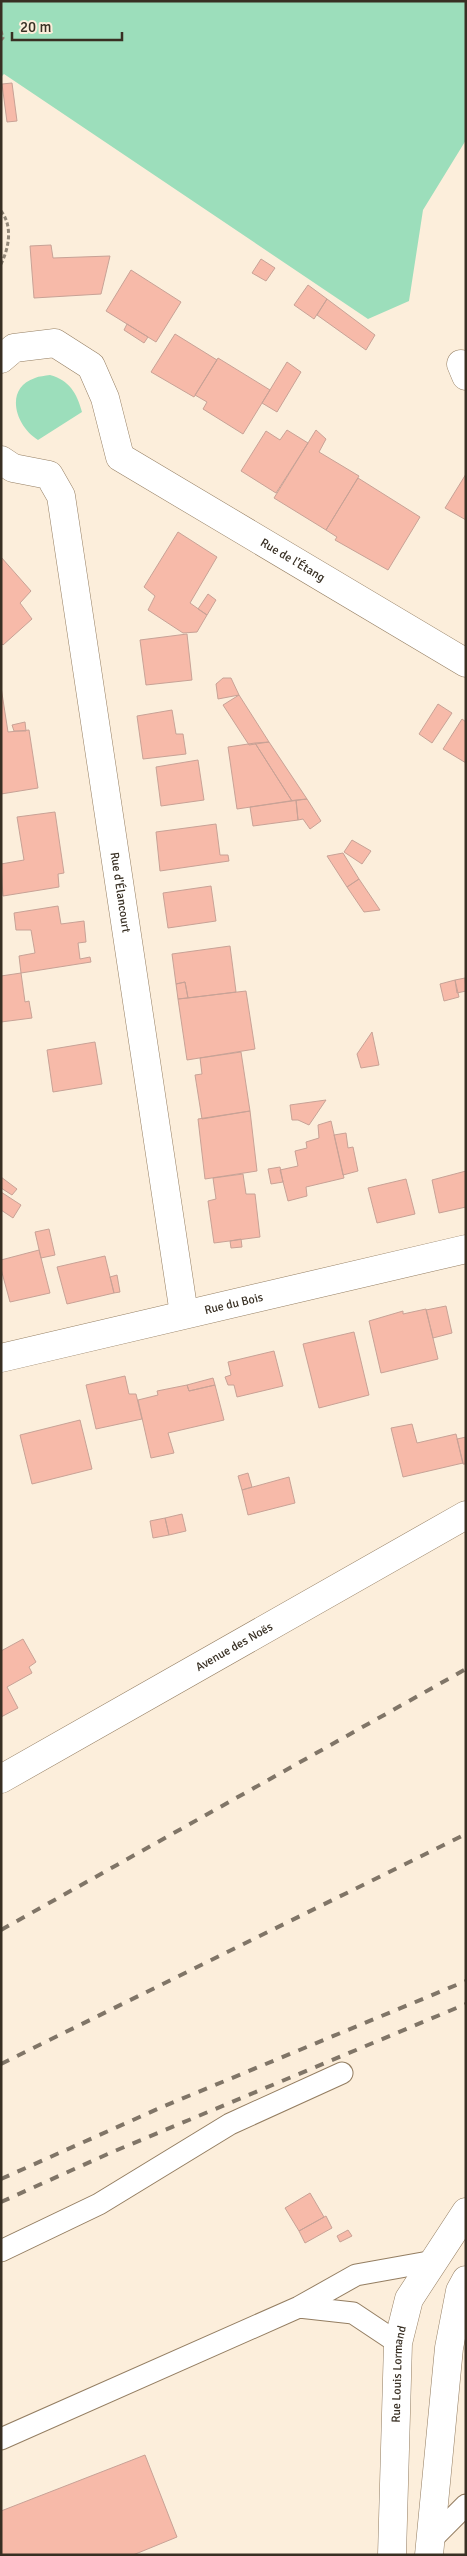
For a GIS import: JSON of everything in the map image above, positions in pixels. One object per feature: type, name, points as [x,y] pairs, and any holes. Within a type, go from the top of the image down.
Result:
[{"type":"street","name":"Rue de l'Étang","points":[[1,359],[14,348],[55,344],[91,366],[106,398],[120,456],[466,664]]},
{"type":"street","name":"Rue d'Élancourt","points":[[1,460],[13,468],[49,475],[61,496],[184,1314]]},
{"type":"street","name":"Rue du Bois","points":[[1,1358],[466,1249]]},
{"type":"street","name":"Avenue des Noës","points":[[1,1780],[466,1515]]},
{"type":"street","name":"Rue Louis Lormand","points":[[392,2555],[398,2342],[409,2299],[466,2212]]},
{"type":"street","points":[[430,2548],[449,2348],[460,2291],[466,2280]]},
{"type":"lane","points":[[1,2251],[99,2204],[230,2124],[342,2073]]},
{"type":"lane","points":[[1,2439],[299,2307],[356,2275],[434,2261]]},
{"type":"lane","points":[[299,2307],[353,2313],[398,2342]]},
{"type":"lane","points":[[430,2548],[466,2505]]},
{"type":"path","points":[[1,31],[3,38],[1,40]]},
{"type":"path","points":[[1,211],[6,217],[9,244],[1,264]]},
{"type":"green space","points":[[1,1],[466,1],[466,140],[423,210],[409,301],[368,319],[4,74],[1,77]]},
{"type":"green space","points":[[50,375],[62,380],[71,388],[78,399],[82,412],[38,440],[23,426],[16,408],[16,398],[19,390],[25,383],[37,377]]},
{"type":"building","points":[[12,83],[17,121],[7,122],[2,84]]},
{"type":"building","points":[[51,245],[53,258],[110,256],[101,294],[34,298],[30,246]]},
{"type":"building","points":[[261,259],[275,268],[266,281],[252,273]]},
{"type":"building","points":[[131,270],[181,302],[156,342],[106,311]]},
{"type":"building","points":[[308,285],[327,299],[314,319],[294,305]]},
{"type":"building","points":[[327,299],[375,335],[366,350],[317,315]]},
{"type":"building","points":[[127,324],[148,337],[144,343],[124,330]]},
{"type":"building","points":[[175,334],[217,360],[194,397],[151,372]]},
{"type":"building","points":[[218,358],[270,390],[243,434],[203,409],[207,402],[195,395]]},
{"type":"building","points":[[287,362],[301,372],[277,412],[262,403]]},
{"type":"building","points":[[287,430],[308,443],[276,493],[241,471],[266,431],[280,440]]},
{"type":"building","points":[[316,430],[326,439],[319,452],[359,476],[326,530],[274,498]]},
{"type":"building","points":[[466,474],[466,520],[445,508]]},
{"type":"building","points":[[358,478],[420,517],[388,570],[335,540],[337,537],[326,530]]},
{"type":"building","points":[[178,532],[217,557],[190,603],[207,615],[197,632],[183,633],[148,610],[155,596],[144,587]]},
{"type":"building","points":[[1,557],[31,591],[20,603],[32,619],[3,645],[1,643]]},
{"type":"building","points":[[208,594],[216,600],[207,615],[198,609]]},
{"type":"building","points":[[187,634],[192,680],[146,685],[140,640]]},
{"type":"building","points":[[223,678],[231,678],[239,695],[218,699],[216,684]]},
{"type":"building","points":[[1,687],[8,732],[29,730],[38,788],[1,794]]},
{"type":"building","points":[[239,695],[269,742],[249,745],[223,705]]},
{"type":"building","points":[[438,704],[452,713],[432,743],[419,734]]},
{"type":"building","points":[[172,710],[176,734],[183,734],[186,754],[143,759],[137,716]]},
{"type":"building","points":[[462,719],[466,722],[466,763],[443,749]]},
{"type":"building","points":[[25,722],[26,731],[14,731],[12,725]]},
{"type":"building","points":[[269,742],[307,799],[292,801],[255,743]]},
{"type":"building","points":[[255,743],[292,801],[237,809],[228,747]]},
{"type":"building","points":[[198,760],[204,800],[161,806],[156,767]]},
{"type":"building","points":[[307,799],[321,821],[310,829],[303,819],[298,820],[296,800]]},
{"type":"building","points":[[296,800],[298,820],[253,826],[250,807]]},
{"type":"building","points":[[55,812],[64,873],[58,874],[59,887],[3,896],[1,864],[24,860],[17,817]]},
{"type":"building","points":[[216,824],[220,855],[228,855],[229,861],[160,871],[156,832]]},
{"type":"building","points":[[352,840],[371,851],[362,864],[344,852]]},
{"type":"building","points":[[343,853],[359,879],[347,887],[327,856]]},
{"type":"building","points":[[359,879],[380,910],[364,912],[347,887]]},
{"type":"building","points":[[211,886],[216,921],[168,928],[163,893]]},
{"type":"building","points":[[58,906],[61,924],[84,921],[86,942],[78,943],[80,959],[90,957],[91,962],[21,973],[19,956],[35,953],[31,930],[16,930],[14,913]]},
{"type":"building","points":[[230,946],[236,992],[188,998],[185,982],[176,984],[172,954]]},
{"type":"building","points":[[21,973],[25,1002],[29,1001],[32,1018],[1,1022],[1,976]]},
{"type":"building","points":[[465,978],[466,991],[457,993],[455,980]]},
{"type":"building","points":[[455,980],[459,997],[444,1001],[440,984]]},
{"type":"building","points":[[185,982],[188,998],[178,999],[176,984]]},
{"type":"building","points":[[246,991],[255,1049],[187,1060],[178,999]]},
{"type":"building","points":[[372,1032],[379,1065],[361,1068],[357,1054]]},
{"type":"building","points":[[95,1042],[102,1084],[53,1092],[47,1050]]},
{"type":"building","points":[[241,1052],[250,1111],[202,1119],[195,1075],[202,1074],[200,1058]]},
{"type":"building","points":[[326,1100],[309,1125],[298,1120],[292,1120],[290,1105]]},
{"type":"building","points":[[250,1111],[257,1171],[205,1179],[198,1119]]},
{"type":"building","points":[[331,1121],[344,1178],[306,1187],[307,1196],[288,1201],[280,1170],[298,1166],[295,1151],[307,1148],[306,1142],[319,1138],[318,1125]]},
{"type":"building","points":[[346,1133],[348,1148],[353,1147],[358,1171],[343,1175],[334,1135]]},
{"type":"building","points":[[280,1167],[283,1182],[271,1184],[268,1169]]},
{"type":"building","points":[[466,1171],[466,1207],[439,1213],[432,1180]]},
{"type":"building","points":[[243,1174],[246,1194],[255,1194],[260,1237],[214,1243],[208,1201],[216,1199],[213,1178]]},
{"type":"building","points":[[1,1177],[17,1189],[12,1195],[1,1188]]},
{"type":"building","points":[[406,1179],[415,1214],[377,1223],[368,1188]]},
{"type":"building","points":[[1,1192],[21,1205],[13,1218],[1,1210]]},
{"type":"building","points":[[49,1229],[55,1255],[41,1258],[35,1232]]},
{"type":"building","points":[[241,1239],[242,1247],[231,1248],[230,1241]]},
{"type":"building","points":[[39,1250],[50,1293],[10,1302],[1,1269],[1,1260]]},
{"type":"building","points":[[105,1256],[114,1293],[67,1304],[57,1267]]},
{"type":"building","points":[[117,1275],[120,1292],[114,1293],[110,1277]]},
{"type":"building","points":[[446,1306],[452,1333],[433,1338],[426,1310]]},
{"type":"building","points":[[426,1309],[438,1359],[381,1373],[369,1321],[403,1311],[403,1314]]},
{"type":"building","points":[[354,1332],[369,1395],[319,1408],[303,1344]]},
{"type":"building","points":[[274,1351],[283,1386],[237,1397],[234,1385],[228,1385],[225,1377],[231,1375],[228,1362]]},
{"type":"building","points":[[125,1376],[129,1394],[136,1394],[142,1419],[96,1429],[86,1385]]},
{"type":"building","points":[[213,1378],[215,1385],[189,1391],[187,1385]]},
{"type":"building","points":[[187,1385],[189,1391],[215,1385],[224,1420],[168,1433],[174,1453],[151,1458],[138,1400],[158,1395],[157,1391]]},
{"type":"building","points":[[80,1420],[92,1469],[32,1484],[20,1435]]},
{"type":"building","points":[[412,1424],[417,1443],[456,1434],[463,1463],[403,1477],[391,1428]]},
{"type":"building","points":[[466,1437],[466,1464],[463,1464],[457,1439]]},
{"type":"building","points":[[248,1473],[252,1487],[242,1490],[238,1476]]},
{"type":"building","points":[[289,1477],[295,1503],[248,1515],[242,1490]]},
{"type":"building","points":[[182,1514],[186,1531],[169,1535],[165,1518]]},
{"type":"building","points":[[165,1518],[169,1535],[153,1538],[150,1521]]},
{"type":"building","points":[[23,1639],[36,1662],[29,1667],[32,1673],[7,1687],[18,1708],[1,1717],[1,1651]]},
{"type":"building","points":[[310,2193],[324,2217],[299,2231],[285,2208]]},
{"type":"building","points":[[326,2216],[332,2228],[305,2243],[299,2231]]},
{"type":"building","points":[[348,2230],[352,2236],[340,2242],[337,2236]]},
{"type":"building","points":[[145,2455],[177,2537],[133,2555],[1,2555],[1,2511]]},
{"type":"railway","points":[[1,1930],[466,1669]]},
{"type":"railway","points":[[1,2064],[466,1834]]},
{"type":"railway","points":[[1,2179],[162,2107],[466,1981]]},
{"type":"railway","points":[[1,2202],[110,2153],[466,2004]]}]
